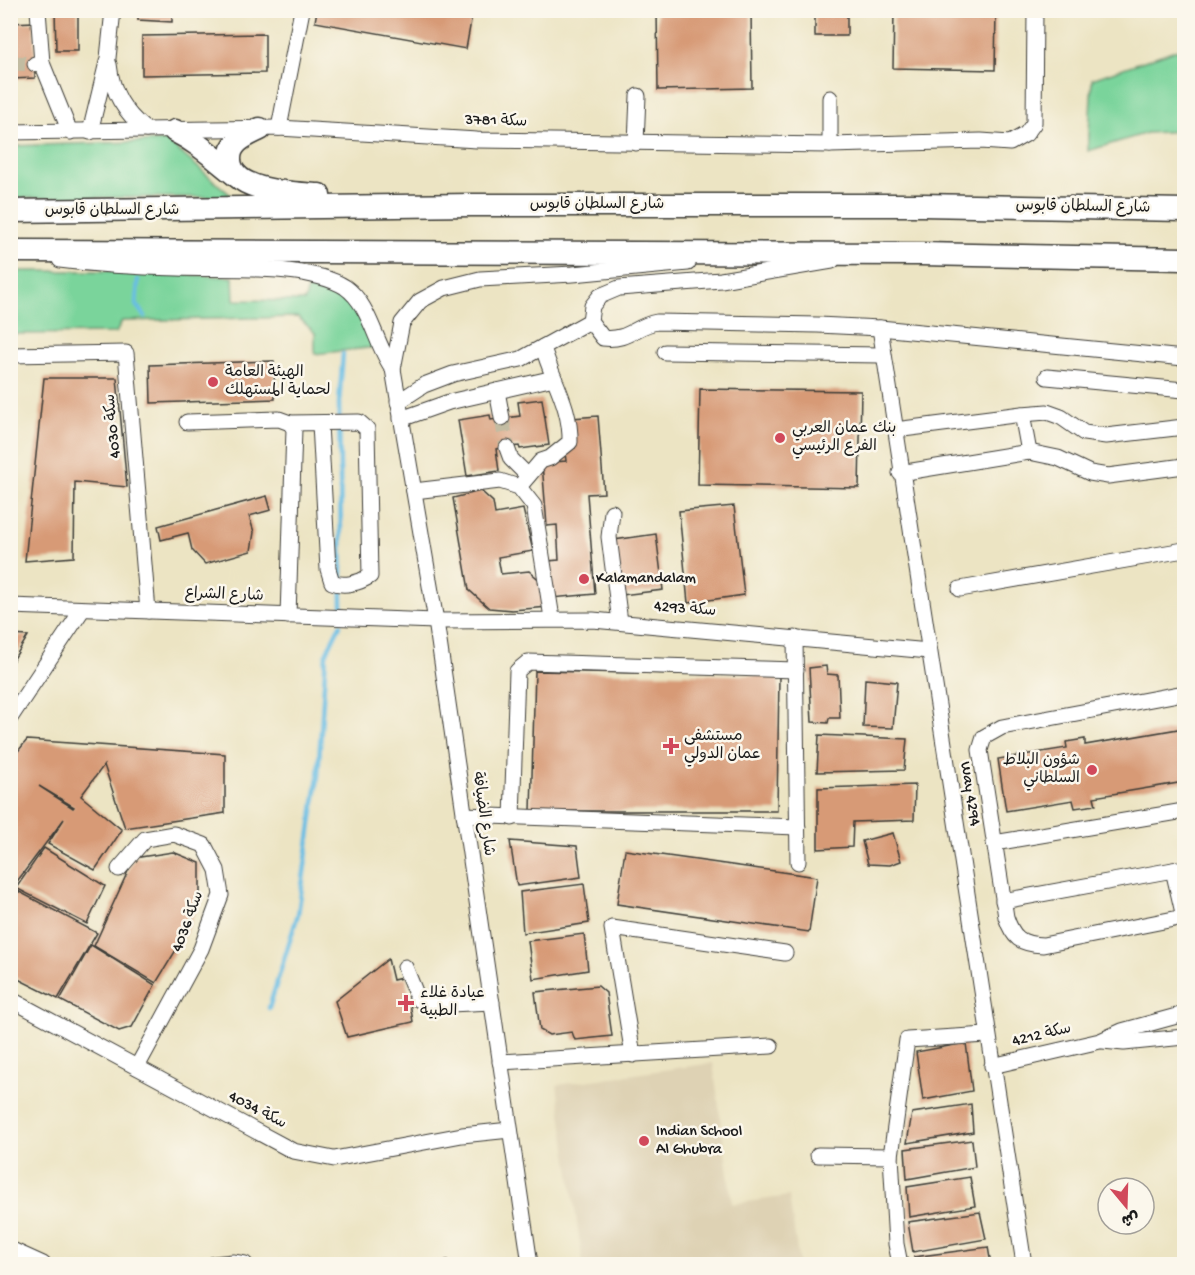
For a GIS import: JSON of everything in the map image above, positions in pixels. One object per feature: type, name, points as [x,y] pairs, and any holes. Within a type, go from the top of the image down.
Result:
[{"type":"highway","points":[[237,176],[230,164],[230,150],[240,138],[270,128]]},
{"type":"highway","points":[[175,131],[197,142],[237,176],[271,191],[471,205]]},
{"type":"highway","name":"شارع السلطان قابوس","points":[[10,211],[471,205],[922,205],[1185,210]]},
{"type":"highway","points":[[10,253],[780,253],[1185,259]]},
{"type":"street","points":[[38,10],[39,64],[70,132]]},
{"type":"street","points":[[90,132],[108,58],[113,10]]},
{"type":"street","points":[[270,128],[302,10]]},
{"type":"street","name":"سكة 3781","points":[[10,132],[270,128],[477,140],[830,145],[981,141],[1019,127],[1033,95],[1035,10]]},
{"type":"street","points":[[108,58],[110,79],[118,99],[130,117],[146,130]]},
{"type":"street","points":[[636,142],[638,96]]},
{"type":"street","points":[[830,98],[830,145]]},
{"type":"street","points":[[10,253],[113,266],[304,272],[345,287],[366,313],[382,355],[393,369]]},
{"type":"street","points":[[393,369],[402,323],[420,301],[444,288],[480,279],[573,274],[780,253]]},
{"type":"street","points":[[880,254],[721,280],[619,288],[600,296],[592,306],[590,321],[603,338],[616,339],[629,336],[647,324],[657,322],[818,325],[880,328],[1185,358]]},
{"type":"street","points":[[398,402],[424,385],[453,374],[521,359],[590,321]]},
{"type":"street","name":"Way 4294","points":[[880,328],[900,473],[1024,1264]]},
{"type":"street","points":[[524,482],[541,461],[549,458],[570,442],[568,414],[563,396],[543,347]]},
{"type":"street","points":[[665,352],[882,355]]},
{"type":"street","name":"سكة 4030","points":[[10,355],[126,353],[148,611]]},
{"type":"street","name":"شارع الضيافة","points":[[393,369],[436,621],[530,1264]]},
{"type":"street","points":[[1047,377],[1185,390]]},
{"type":"street","points":[[401,419],[448,402],[554,378]]},
{"type":"street","points":[[497,391],[502,418]]},
{"type":"street","points":[[895,430],[1047,412],[1061,417],[1084,433],[1106,436],[1185,427]]},
{"type":"street","points":[[1022,414],[1029,452]]},
{"type":"street","points":[[188,422],[279,419],[290,423],[359,422],[367,429],[370,576],[357,582],[339,585],[332,582],[328,569],[320,424]]},
{"type":"street","points":[[288,616],[294,429],[290,423]]},
{"type":"street","points":[[507,448],[534,506],[552,618]]},
{"type":"street","points":[[900,473],[1029,452],[1058,458],[1090,473],[1108,476],[1185,466]]},
{"type":"street","points":[[414,491],[500,481],[524,482]]},
{"type":"street","points":[[612,512],[609,537],[620,622]]},
{"type":"street","points":[[960,589],[1185,550]]},
{"type":"street","name":"شارع الشراع","points":[[10,606],[436,621]]},
{"type":"street","points":[[10,718],[82,610]]},
{"type":"street","name":"سكة 4293","points":[[436,621],[552,618],[620,622],[929,651]]},
{"type":"street","points":[[795,638],[798,862]]},
{"type":"street","points":[[512,818],[517,671],[528,662],[796,670]]},
{"type":"street","points":[[1003,901],[1179,869],[1184,917],[1043,945],[1024,944],[1012,935],[1003,901],[980,750],[984,737],[1002,727],[1185,693]]},
{"type":"street","points":[[994,843],[1185,811]]},
{"type":"street","points":[[464,815],[798,828]]},
{"type":"street","name":"سكة 4036","points":[[119,869],[145,838],[174,834],[204,844],[217,870],[221,895],[201,949],[137,1067]]},
{"type":"street","points":[[633,1055],[612,928],[785,953]]},
{"type":"street","points":[[405,967],[418,999],[429,1005],[492,1002]]},
{"type":"street","name":"سكة 4034","points":[[10,999],[293,1151],[315,1157],[334,1159],[462,1135],[510,1130]]},
{"type":"street","points":[[1167,1038],[1179,1016]]},
{"type":"street","name":"سكة 4212","points":[[992,1066],[1100,1041],[1122,1031],[1179,1016]]},
{"type":"street","points":[[900,1264],[896,1244],[891,1156],[907,1040],[987,1035]]},
{"type":"street","name":"سكة 4212","points":[[1100,1041],[1124,1043],[1185,1037]]},
{"type":"street","points":[[500,1062],[771,1046]]},
{"type":"street","points":[[818,1155],[891,1156]]},
{"type":"street","points":[[12,1255],[43,1264]]},
{"type":"street","points":[[214,1264],[233,1262],[245,1264]]},
{"type":"shaded area","name":"Indian School Al Ghubra","points":[[713,1063],[732,1204],[789,1196],[799,1264],[583,1264],[557,1085]]},
{"type":"green space","points":[[1184,47],[1184,131],[1147,133],[1088,151],[1092,79]]},
{"type":"green space","points":[[167,141],[233,197],[11,198],[10,146]]},
{"type":"green space","points":[[10,271],[114,271],[233,277],[234,300],[305,301],[309,280],[342,291],[362,315],[376,347],[315,354],[315,333],[298,317],[122,321],[116,333],[11,334]]},
{"type":"building","points":[[55,10],[78,10],[78,51],[56,51]]},
{"type":"building","points":[[138,10],[172,10],[172,22],[138,20]]},
{"type":"building","points":[[317,10],[473,10],[466,49],[315,22]]},
{"type":"building","points":[[657,10],[751,10],[752,88],[658,90]]},
{"type":"building","points":[[815,10],[847,10],[847,36],[815,36]]},
{"type":"building","points":[[894,10],[996,11],[995,70],[893,68]]},
{"type":"building","points":[[34,22],[35,78],[10,79],[11,23]]},
{"type":"building","points":[[265,34],[265,73],[142,75],[142,36]]},
{"type":"building","name":"الهيئة العامة لحماية المستهلك","points":[[274,361],[275,399],[151,403],[150,365]]},
{"type":"building","points":[[44,378],[117,378],[127,487],[75,482],[74,557],[25,561]]},
{"type":"building","name":"بنك عمان العربي الفرع الرئيسي","points":[[700,389],[861,391],[859,488],[698,485]]},
{"type":"building","points":[[542,399],[549,445],[520,449],[519,446],[496,449],[499,471],[467,476],[458,420],[490,415],[491,420],[520,416],[518,402]]},
{"type":"building","points":[[598,416],[604,493],[587,494],[595,594],[551,598],[548,561],[559,560],[557,525],[547,526],[542,463],[566,461],[565,452],[575,448],[572,418]]},
{"type":"building","points":[[481,491],[493,502],[495,514],[523,509],[533,551],[498,557],[501,574],[529,571],[544,584],[549,607],[512,610],[489,608],[469,590],[453,498]]},
{"type":"building","points":[[267,496],[271,510],[249,516],[254,532],[251,551],[205,564],[192,550],[188,533],[161,540],[158,526]]},
{"type":"building","points":[[734,506],[744,595],[688,603],[679,511]]},
{"type":"building","points":[[656,534],[663,590],[622,595],[614,540]]},
{"type":"building","points":[[10,635],[28,636],[10,665]]},
{"type":"building","points":[[826,666],[827,674],[838,675],[840,718],[829,718],[828,723],[812,722],[809,668]]},
{"type":"building","points":[[535,671],[779,676],[777,811],[531,811]]},
{"type":"building","points":[[865,679],[897,682],[893,728],[863,727]]},
{"type":"building","name":"شؤون البلاط السلطاني","points":[[1184,728],[1184,782],[1094,797],[1096,805],[1075,808],[1073,800],[1006,811],[998,759],[1067,748],[1066,742],[1085,739],[1085,745]]},
{"type":"building","points":[[819,735],[907,739],[904,770],[817,772]]},
{"type":"building","points":[[27,740],[225,754],[225,813],[125,828],[104,765],[81,796],[122,830],[95,870],[48,844],[64,819],[12,888],[97,933],[58,999],[10,975],[10,761]],"holes":[[[39,786],[74,807],[73,808]]]},
{"type":"building","points":[[915,785],[914,820],[853,822],[852,847],[818,849],[818,788]]},
{"type":"building","points":[[893,833],[901,861],[890,865],[868,864],[862,841]]},
{"type":"building","points":[[510,841],[577,846],[581,877],[517,886]]},
{"type":"building","points":[[44,848],[105,886],[87,924],[16,888]]},
{"type":"building","points":[[625,850],[817,877],[809,932],[617,904]]},
{"type":"building","points":[[173,852],[200,863],[200,896],[187,932],[156,983],[94,946],[134,858]]},
{"type":"building","points":[[584,884],[589,923],[523,933],[520,892]]},
{"type":"building","points":[[584,934],[588,970],[533,979],[528,941]]},
{"type":"building","points":[[91,945],[155,985],[132,1027],[119,1031],[60,1000]]},
{"type":"building","points":[[388,959],[393,980],[406,977],[413,1022],[347,1037],[335,1001]]},
{"type":"building","points":[[598,986],[606,993],[612,1036],[575,1040],[572,1032],[549,1035],[540,1030],[535,992]]},
{"type":"building","points":[[966,1043],[972,1091],[923,1100],[916,1052]]},
{"type":"building","points":[[971,1104],[973,1132],[907,1143],[912,1113]]},
{"type":"building","points":[[972,1140],[975,1167],[907,1179],[905,1149]]},
{"type":"building","points":[[970,1177],[975,1206],[909,1217],[907,1187]]},
{"type":"building","points":[[980,1212],[986,1239],[913,1252],[908,1222]]},
{"type":"building","points":[[988,1247],[991,1264],[915,1264],[914,1257]]},
{"type":"building","points":[[447,1260],[448,1264],[434,1264]]},
{"type":"waterway","points":[[138,280],[136,305],[145,316]]},
{"type":"waterway","points":[[342,606],[339,403],[343,354]]},
{"type":"waterway","points":[[269,1008],[298,914],[318,776],[326,654],[340,625]]},
{"type":"tunnel","points":[[10,63],[35,64]]},
{"type":"tunnel","points":[[502,418],[507,448]]},
{"type":"place","name":"الهيئة العامة لحماية المستهلك","points":[[213,382]]},
{"type":"place","name":"بنك عمان العربي الفرع الرئيسي","points":[[780,438]]},
{"type":"place","name":"Kalamandalam","points":[[584,579]]},
{"type":"place","name":"مستشفى عمان الدولي","points":[[671,746]]},
{"type":"place","name":"شؤون البلاط السلطاني","points":[[1092,770]]},
{"type":"place","name":"عيادة غلاء الطبية","points":[[406,1003]]},
{"type":"place","name":"Indian School Al Ghubra","points":[[644,1141]]}]
